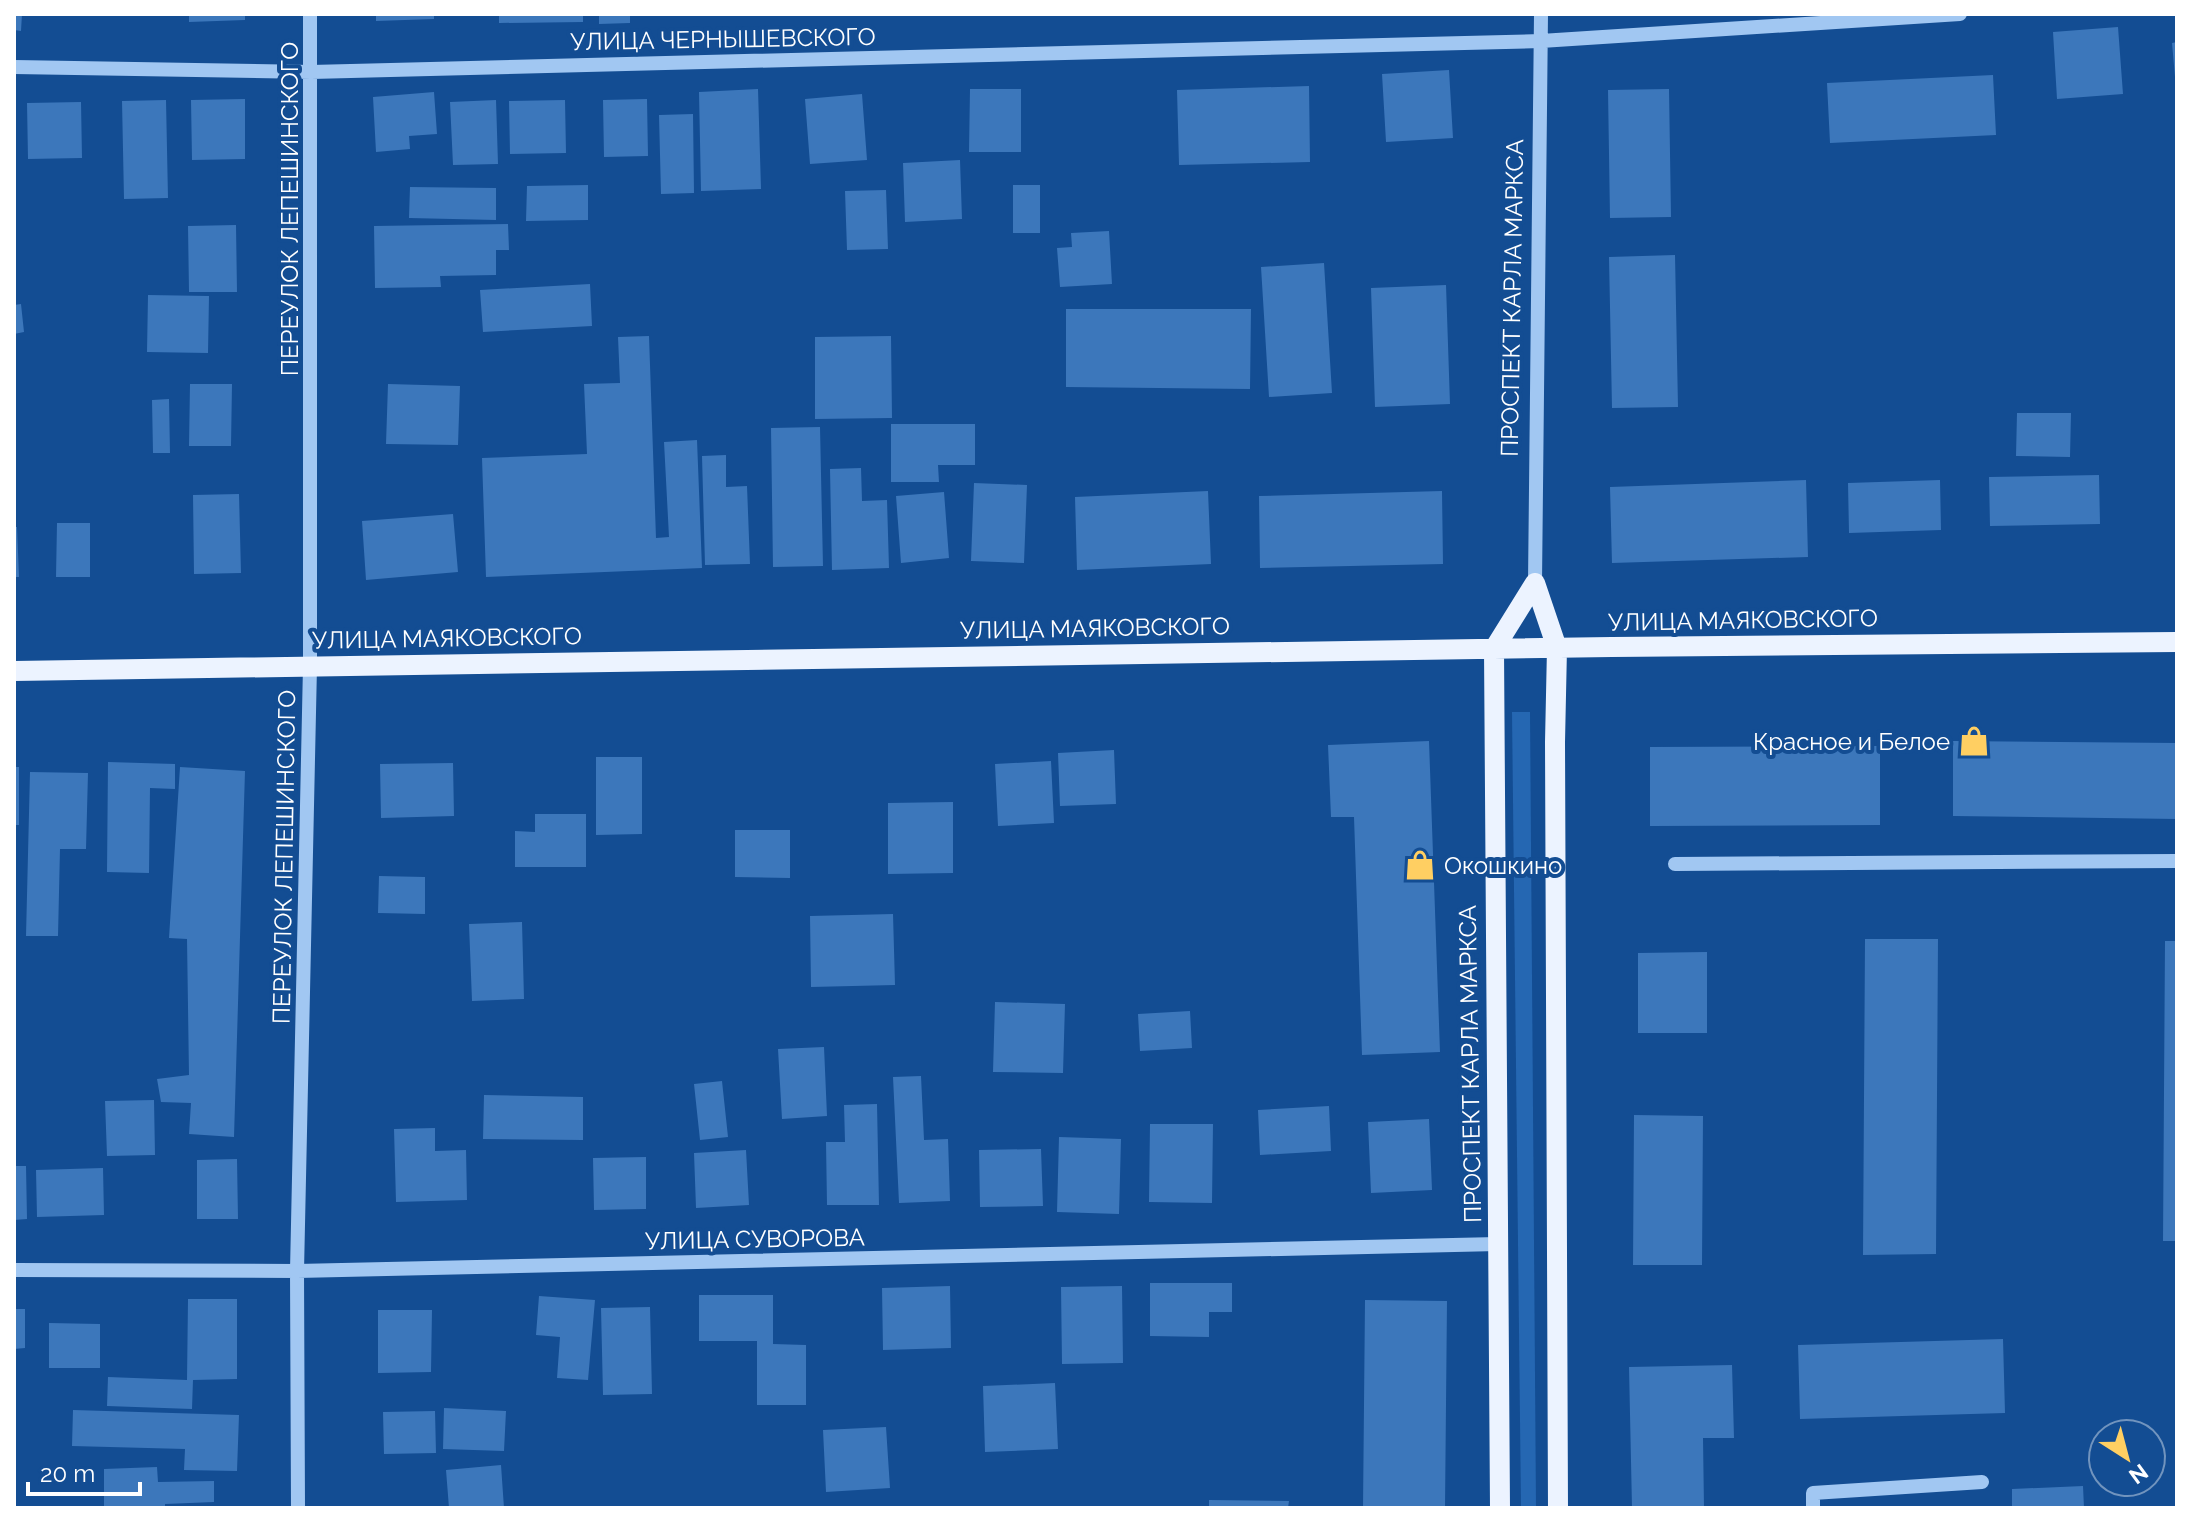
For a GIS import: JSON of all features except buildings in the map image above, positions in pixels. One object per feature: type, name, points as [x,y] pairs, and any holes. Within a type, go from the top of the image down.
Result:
[{"type":"main road","name":"ПРОСПЕКТ КАРЛА МАРКСА","points":[[1535,583],[1557,648],[1558,1508]]},
{"type":"main road","points":[[1494,649],[1535,583]]},
{"type":"main road","name":"УЛИЦА МАЯКОВСКОГО","points":[[14,671],[2177,642]]},
{"type":"main road","name":"ПРОСПЕКТ КАРЛА МАРКСА","points":[[1494,649],[1500,1508]]},
{"type":"street","name":"ПЕРЕУЛОК ЛЕПЕШИНСКОГО","points":[[298,1508],[297,1271],[310,666],[310,14]]},
{"type":"street","name":"ПРОСПЕКТ КАРЛА МАРКСА","points":[[1535,583],[1541,14]]},
{"type":"street","name":"УЛИЦА ЧЕРНЫШЕВСКОГО","points":[[14,67],[311,72],[1541,41],[1960,14]]},
{"type":"street","points":[[1675,864],[2177,861]]},
{"type":"street","name":"УЛИЦА СУВОРОВА","points":[[14,1270],[297,1271],[1498,1244]]},
{"type":"street","points":[[1813,1508],[1813,1493],[1982,1482]]},
{"type":"shaded area","points":[[1512,712],[1530,712],[1536,1508],[1521,1508]]},
{"type":"place","name":"Красное и Белое","points":[[1974,741]]},
{"type":"place","name":"Окошкино","points":[[1420,865]]}]
